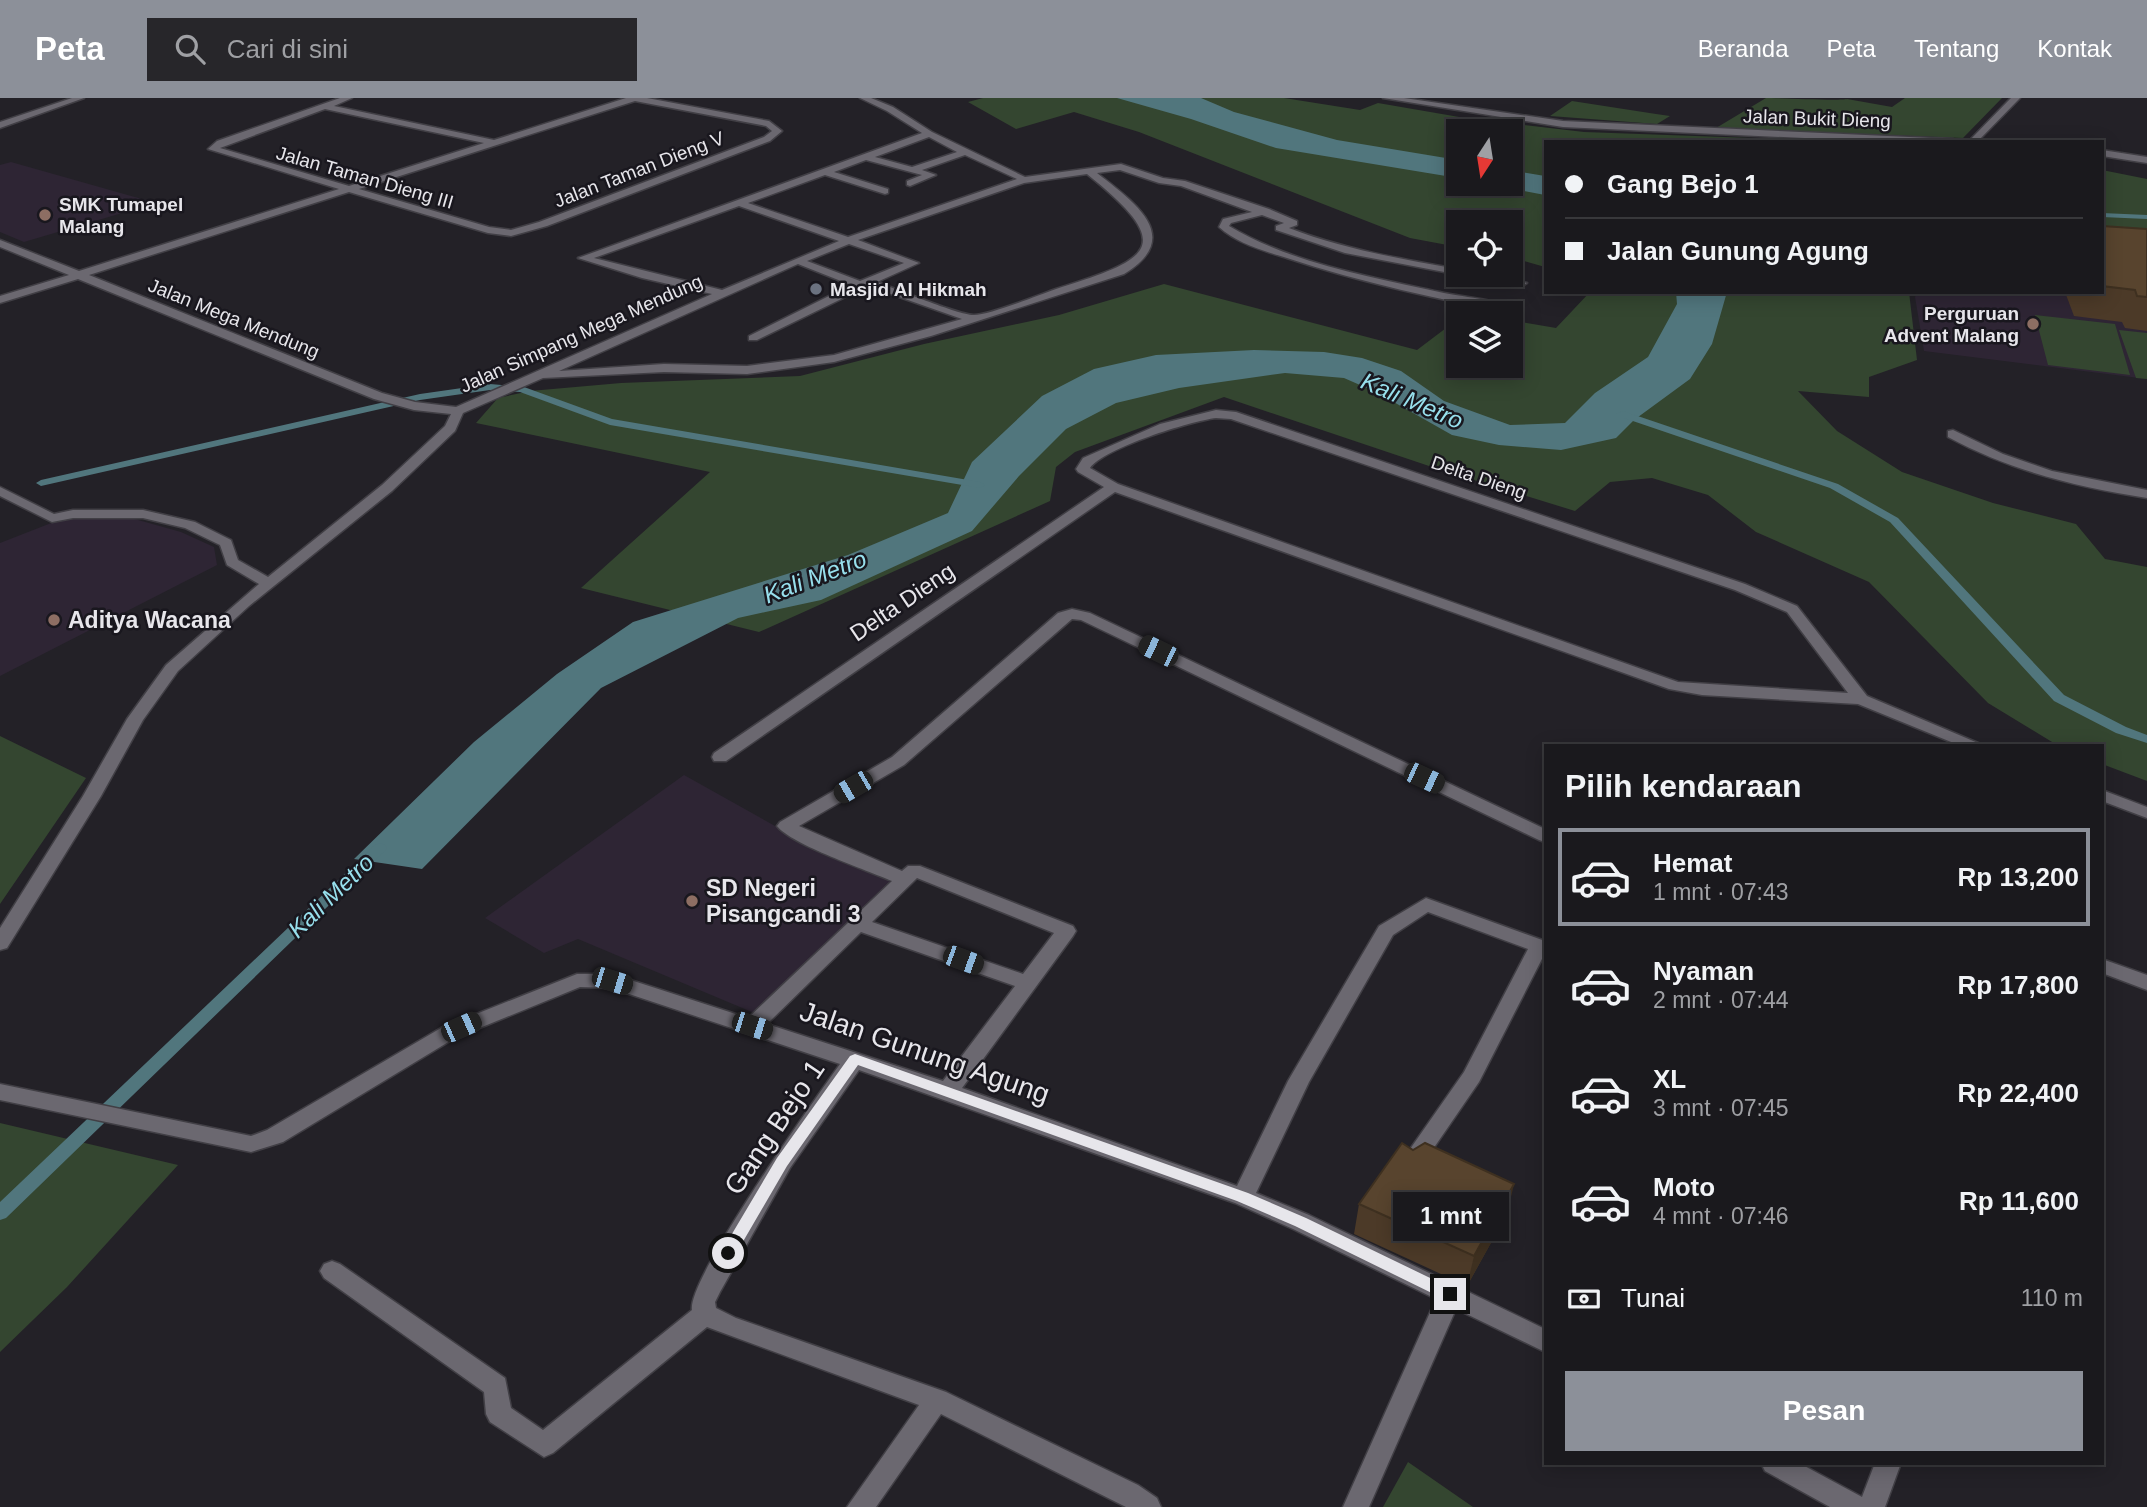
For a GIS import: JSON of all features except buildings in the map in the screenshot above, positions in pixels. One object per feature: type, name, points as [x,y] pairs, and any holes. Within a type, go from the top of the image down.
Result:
[{"type":"street","points":[[0,125],[80,98]]},
{"type":"street","points":[[323,106],[348,98]]},
{"type":"street","points":[[0,300],[634,98]]},
{"type":"street","name":"Jalan Taman Dieng V","points":[[511,233],[542,224],[767,139],[778,131],[769,124],[634,98]]},
{"type":"street","points":[[864,98],[890,108],[929,134],[1020,176],[1022,180]]},
{"type":"street","name":"Jalan Bukit Dieng","points":[[1387,98],[1563,124],[1910,140]]},
{"type":"street","points":[[1974,140],[2016,98]]},
{"type":"street","points":[[323,106],[493,143]]},
{"type":"street","name":"Jalan Taman Dieng III","points":[[323,106],[214,147],[216,151],[462,224],[511,233]]},
{"type":"street","points":[[722,293],[583,258],[929,134]]},
{"type":"street","points":[[912,170],[965,152]]},
{"type":"street","points":[[2104,153],[2147,160]]},
{"type":"street","points":[[866,157],[931,175],[910,183]]},
{"type":"street","name":"Jalan Simpang Mega Mendung","points":[[0,943],[92,796],[135,719],[160,683],[189,650],[387,488],[451,428],[458,411],[490,396],[847,241],[1022,180],[1088,170],[1128,168],[1162,181],[1182,183],[1266,211],[1293,223],[1280,228],[1308,240],[1392,261],[1446,270]]},
{"type":"street","points":[[540,375],[664,368],[747,370],[799,364],[867,351],[1121,272],[1142,257],[1148,246],[1147,226],[1133,208],[1088,170]]},
{"type":"street","points":[[825,172],[885,191]]},
{"type":"street","points":[[739,202],[914,263],[864,283],[753,338]]},
{"type":"street","points":[[1266,211],[1227,221],[1224,227],[1239,237],[1339,272],[1467,301]]},
{"type":"street","name":"Jalan Mega Mendung","points":[[0,243],[378,396],[407,405],[458,411]]},
{"type":"street","points":[[798,261],[973,319]]},
{"type":"street","name":"Delta Dieng","points":[[1861,699],[1796,614],[1780,603],[1740,587],[1231,415],[1209,413],[1192,417],[1099,454],[1083,469],[1113,487],[1675,686],[1702,691],[1861,699],[1972,744]]},
{"type":"street","points":[[1954,434],[1975,447],[2037,471],[2147,494]]},
{"type":"street","name":"Delta Dieng","points":[[720,757],[1113,487]]},
{"type":"street","points":[[0,491],[52,518],[73,514],[143,514],[190,525],[226,543],[232,562],[268,583]]},
{"type":"street","points":[[905,879],[807,838],[786,826],[898,761],[1063,616],[1072,614],[1085,616],[1544,836]]},
{"type":"street","points":[[2104,796],[2147,813]]},
{"type":"street","points":[[752,1026],[914,870],[1066,931],[948,1091]]},
{"type":"street","points":[[1243,1197],[1299,1081],[1386,931],[1426,904],[1539,946],[1472,1076],[1408,1168]]},
{"type":"street","points":[[858,924],[1027,984]]},
{"type":"street","points":[[2104,967],[2147,983]]},
{"type":"street","name":"Jalan Gunung Agung","points":[[1,1092],[251,1144],[275,1136],[448,1033],[577,981],[612,981],[855,1059],[1243,1197],[1357,1243],[1450,1294],[1544,1341]]},
{"type":"street","name":"Gang Bejo 1","points":[[704,1308],[762,1193],[855,1059]]},
{"type":"street","points":[[332,1271],[496,1386],[499,1413],[544,1445],[704,1308],[727,1325],[937,1400],[1129,1494],[1148,1507]]},
{"type":"street","points":[[1356,1507],[1450,1294]]},
{"type":"street","points":[[860,1507],[937,1400]]},
{"type":"street","points":[[1778,1465],[1855,1507]]},
{"type":"street","points":[[1872,1507],[1887,1465]]},
{"type":"shaded area","points":[[11,162],[156,203],[24,242],[0,232],[0,165]]},
{"type":"shaded area","name":"Perguruan Advent Malang","points":[[2104,292],[2147,297],[2147,379],[1924,351],[1915,297],[1917,294]]},
{"type":"shaded area","name":"Aditya Wacana","points":[[64,518],[131,518],[181,532],[214,547],[217,565],[0,676],[0,543]]},
{"type":"shaded area","name":"SD Negeri Pisangcandi 3","points":[[684,775],[802,841],[896,881],[759,1015],[578,939],[544,953],[485,918]]},
{"type":"green space","points":[[983,98],[1284,98],[1360,110],[1378,103],[1474,119],[1446,119],[1446,196],[1523,196],[1523,125],[1584,132],[1809,140],[1544,140],[1544,267],[1523,261],[1523,210],[1446,210],[1446,245],[1410,238],[1139,132],[1074,112],[1016,129],[968,102]]},
{"type":"green space","points":[[1766,98],[1847,99],[1892,107],[1905,98],[2002,98],[1963,138],[1716,128]]},
{"type":"green space","points":[[1572,101],[1670,116],[1657,124],[1550,116]]},
{"type":"green space","points":[[2104,170],[2147,179],[2147,240],[2104,242]]},
{"type":"green space","points":[[1164,284],[1417,350],[1446,328],[1446,378],[1523,378],[1523,322],[1556,328],[1588,294],[1909,294],[1917,360],[1869,377],[1869,397],[1798,391],[1837,431],[1902,472],[1993,503],[2076,524],[2105,559],[2147,567],[2147,781],[2104,765],[2104,744],[2055,744],[1988,703],[1869,582],[1756,532],[1708,495],[1652,478],[1610,482],[1575,511],[1432,467],[1224,397],[1075,452],[1056,467],[1050,501],[759,632],[581,588],[710,472],[476,423],[498,398],[530,391],[621,383],[800,376],[924,344],[1059,315]]},
{"type":"green space","points":[[2035,315],[2115,324],[2130,375],[2048,365]]},
{"type":"green space","points":[[2119,330],[2147,333],[2147,379],[2136,378]]},
{"type":"green space","points":[[0,736],[86,778],[0,904]]},
{"type":"green space","points":[[0,1123],[178,1165],[67,1287],[0,1352]]},
{"type":"green space","points":[[1408,1462],[1473,1507],[1383,1507]]},
{"type":"water","points":[[1117,98],[1201,98],[1234,112],[1337,140],[1446,158],[1446,176],[1276,148],[1191,119]]},
{"type":"water","points":[[1523,172],[1544,176],[1544,195],[1523,191]]},
{"type":"water","points":[[1676,294],[1726,294],[1712,344],[1690,379],[1634,420],[1616,438],[1561,450],[1499,445],[1452,435],[1376,392],[1344,378],[1285,373],[1179,388],[1116,403],[1066,429],[1019,476],[972,531],[821,600],[738,618],[601,688],[422,869],[354,859],[474,742],[557,674],[633,622],[848,555],[948,513],[972,462],[1042,396],[1094,369],[1156,355],[1254,350],[1324,352],[1362,358],[1401,371],[1444,401],[1510,425],[1565,423],[1595,393],[1648,357],[1677,304]]},
{"type":"waterway","points":[[2104,215],[2147,217]]},
{"type":"waterway","points":[[41,483],[420,397],[490,387],[521,389],[610,422],[980,485]]},
{"type":"waterway","points":[[1620,416],[1623,414],[1834,486],[1894,520],[2059,698],[2121,730],[2147,739]]},
{"type":"waterway","name":"Kali Metro","points":[[0,1213],[380,848]]},
{"type":"place","name":"SMK Tumapel Malang","points":[[45,215]]},
{"type":"place","name":"Masjid Al Hikmah","points":[[816,289]]},
{"type":"place","name":"Perguruan Advent Malang","points":[[2033,324]]},
{"type":"place","name":"Aditya Wacana","points":[[54,620]]},
{"type":"place","name":"SD Negeri Pisangcandi 3","points":[[692,901]]},
{"type":"route","points":[[728,1253],[782,1162],[855,1059],[1243,1197],[1450,1294]]}]
